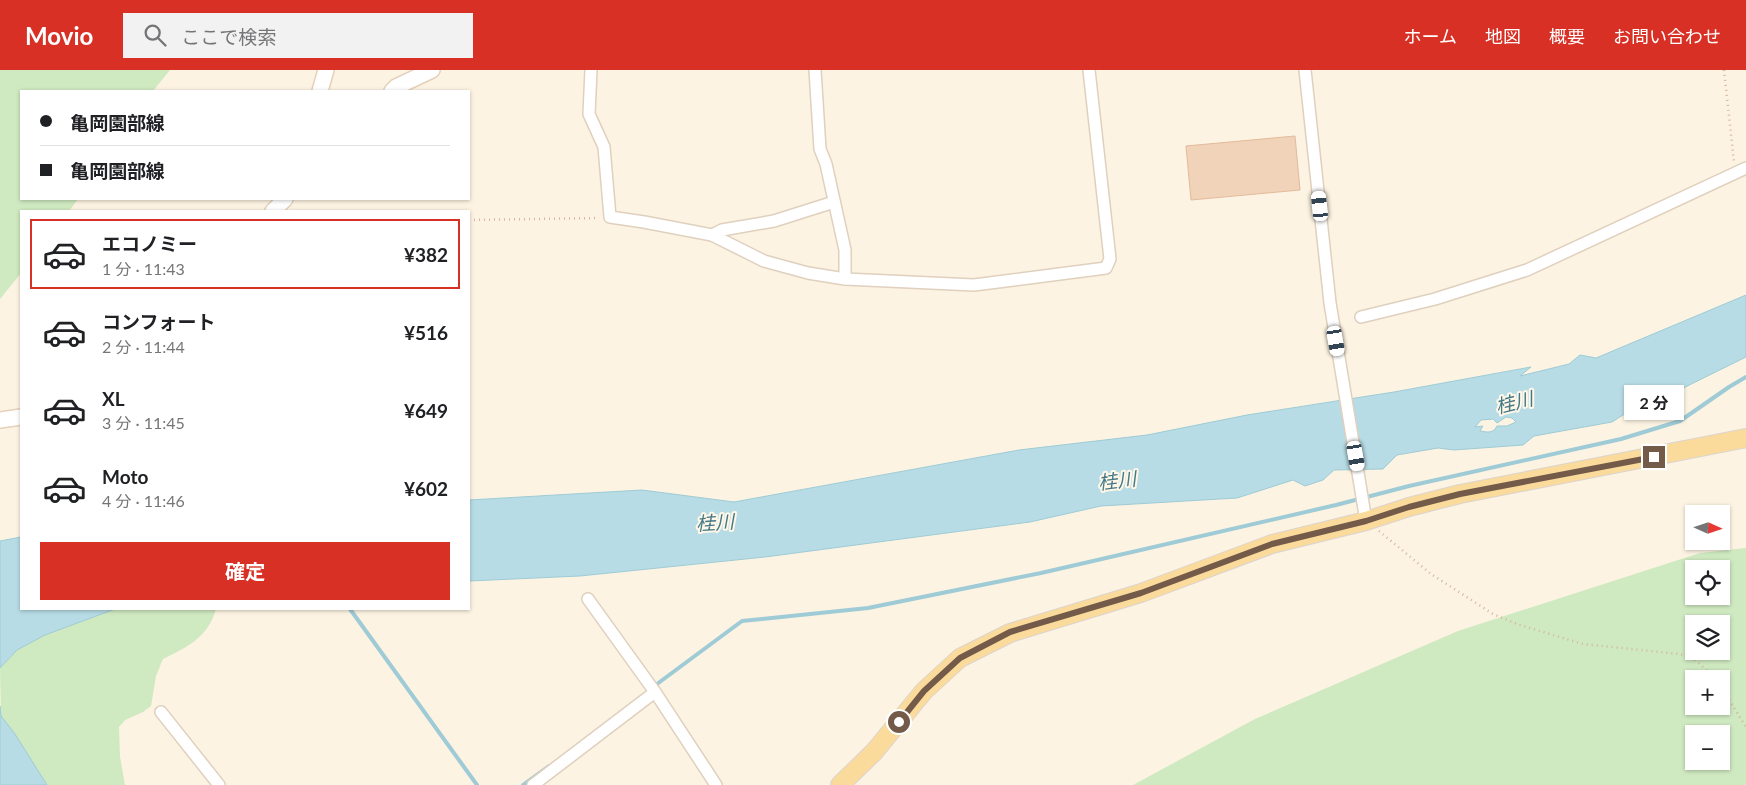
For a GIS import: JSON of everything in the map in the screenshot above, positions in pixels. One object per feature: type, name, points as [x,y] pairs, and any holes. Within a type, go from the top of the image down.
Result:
[{"type":"main road","points":[[840,785],[874,752],[924,691],[960,658],[1010,632],[1141,593],[1272,544],[1366,517],[1460,494],[1746,438]]},
{"type":"street","points":[[320,90],[326,70]]},
{"type":"street","points":[[393,90],[432,70]]},
{"type":"street","points":[[591,70],[589,114],[604,147],[610,217],[712,235],[764,261],[845,279],[974,285],[1106,268],[1110,259],[1089,70]]},
{"type":"street","points":[[815,70],[820,149],[826,164],[845,250],[845,279]]},
{"type":"street","points":[[1305,70],[1330,303],[1366,517]]},
{"type":"street","points":[[1361,317],[1435,299],[1527,270],[1746,168]]},
{"type":"street","points":[[274,210],[284,200]]},
{"type":"street","points":[[712,235],[722,230],[774,220],[834,202]]},
{"type":"street","points":[[0,420],[20,417]]},
{"type":"street","points":[[588,599],[655,692],[716,785]]},
{"type":"street","points":[[533,785],[655,692]]},
{"type":"street","points":[[160,712],[219,785]]},
{"type":"path","points":[[1724,70],[1734,163]]},
{"type":"path","points":[[470,220],[610,217]]},
{"type":"path","points":[[1366,517],[1431,574],[1493,614],[1517,624],[1582,644],[1692,657],[1706,670]]},
{"type":"path","points":[[1730,701],[1746,726]]},
{"type":"green space","points":[[0,70],[170,70],[154,90],[20,90],[20,200],[77,200],[70,210],[20,210],[20,274],[0,299]]},
{"type":"green space","points":[[1746,548],[1746,785],[1133,785],[1255,719],[1458,631],[1700,553]]},
{"type":"green space","points":[[112,610],[216,610],[208,627],[196,640],[163,659],[156,676],[151,706],[125,720],[119,727],[120,757],[125,785],[47,785],[15,734],[1,716],[0,668],[17,650],[45,635]]},
{"type":"water","name":"桂川","points":[[1746,295],[1746,357],[1663,398],[1648,399],[1612,422],[1534,436],[1523,445],[1454,450],[1438,448],[1397,455],[1383,469],[1334,470],[1323,480],[1305,486],[1293,480],[1237,498],[1101,506],[1030,522],[765,557],[580,576],[470,581],[470,500],[642,490],[734,502],[1019,450],[1147,435],[1247,415],[1394,392],[1531,367],[1520,376],[1569,364],[1580,355],[1596,358]],"holes":[[[1506,417],[1512,418],[1516,422],[1507,426],[1497,426],[1490,432],[1480,431],[1483,426],[1475,427],[1481,420],[1493,419],[1497,423]]]},
{"type":"water","points":[[20,537],[20,610],[112,610],[45,635],[17,650],[0,668],[0,541]]},
{"type":"water","points":[[0,706],[1,716],[15,734],[47,785],[0,785]]},
{"type":"building","points":[[1295,136],[1300,190],[1191,200],[1186,146]]},
{"type":"waterway","points":[[657,684],[742,621],[868,608],[1041,573],[1336,505],[1409,486],[1621,439],[1680,421],[1746,377]]},
{"type":"waterway","points":[[351,610],[477,785]]},
{"type":"waterway","points":[[523,785],[549,766]]},
{"type":"route","points":[[899,722],[924,691],[960,658],[1010,632],[1141,593],[1272,544],[1366,521],[1409,507],[1460,494],[1654,457]]}]
